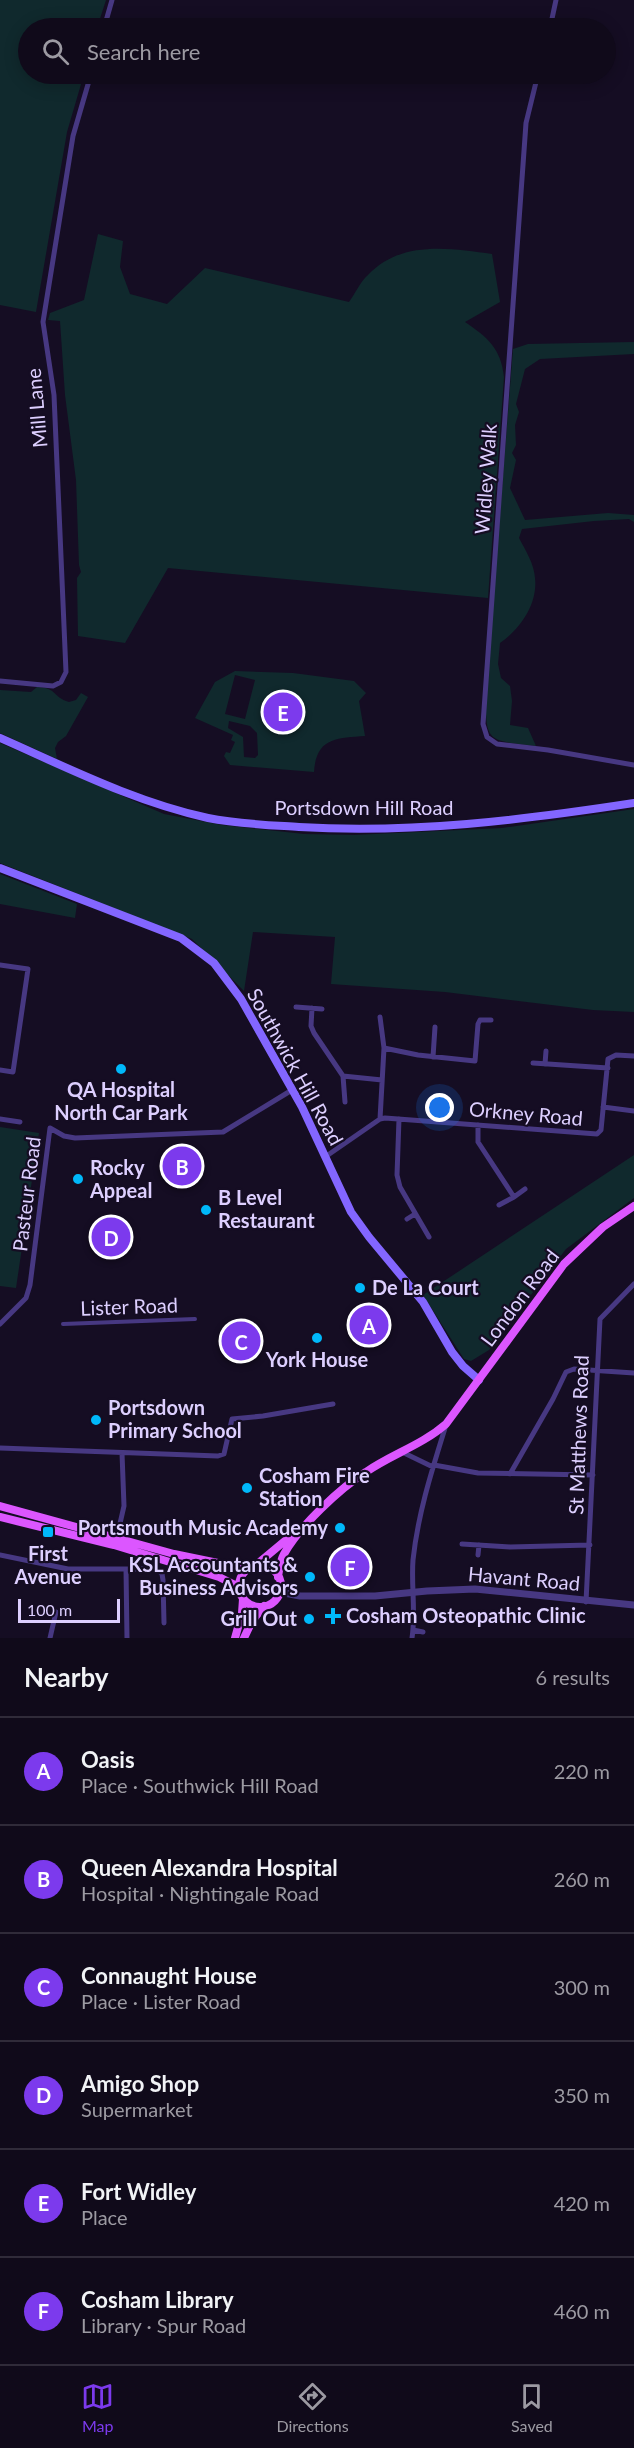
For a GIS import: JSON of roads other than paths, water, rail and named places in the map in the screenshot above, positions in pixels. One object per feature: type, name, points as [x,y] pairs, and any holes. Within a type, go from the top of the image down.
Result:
[{"type":"main road","name":"Portsdown Hill Road","points":[[0,738],[148,801],[209,818],[251,824],[332,829],[464,824],[634,803]]},
{"type":"main road","name":"Southwick Hill Road","points":[[0,868],[180,938],[214,963],[241,999],[292,1090],[351,1212],[423,1302],[452,1352],[479,1380]]},
{"type":"main road","name":"London Road","points":[[310,1521],[365,1472],[421,1442],[447,1424],[564,1264],[603,1227],[634,1206]]},
{"type":"main road","points":[[0,1506],[115,1541],[219,1577],[239,1587]]},
{"type":"main road","points":[[0,1517],[218,1565],[271,1569],[278,1576]]},
{"type":"main road","points":[[235,1638],[242,1613],[243,1599],[239,1587],[240,1580],[252,1567],[310,1521]]},
{"type":"main road","points":[[243,1599],[252,1605],[264,1606],[271,1603],[279,1592],[278,1576],[283,1555],[310,1521]]},
{"type":"main road","points":[[244,1638],[252,1621],[264,1606]]},
{"type":"street","points":[[107,18],[112,0]]},
{"type":"street","points":[[552,18],[556,0]]},
{"type":"street","name":"Mill Lane","points":[[0,681],[53,686],[61,682],[66,672],[54,394],[43,322],[73,136],[88,84]]},
{"type":"street","name":"Widley Walk","points":[[536,84],[526,123],[483,724],[487,737],[497,744],[634,765]]},
{"type":"street","points":[[0,965],[28,969],[13,1072],[0,1070]]},
{"type":"street","points":[[296,1007],[322,1009]]},
{"type":"street","points":[[312,1008],[311,1026],[343,1076],[345,1102]]},
{"type":"street","points":[[325,1157],[380,1119],[384,1048],[380,1017]]},
{"type":"street","points":[[384,1048],[434,1057],[475,1061],[478,1024],[480,1020],[491,1020]]},
{"type":"street","points":[[434,1057],[435,1027]]},
{"type":"street","points":[[545,1064],[546,1051]]},
{"type":"street","points":[[533,1063],[608,1068],[608,1059],[611,1056],[634,1056]]},
{"type":"street","name":"Orkney Road","points":[[380,1119],[593,1134],[601,1130],[608,1068]]},
{"type":"street","points":[[343,1076],[382,1080]]},
{"type":"street","name":"Pasteur Road","points":[[0,1324],[26,1298],[30,1285],[50,1128],[64,1136],[75,1138],[223,1132],[292,1090]]},
{"type":"street","points":[[603,1107],[634,1111]]},
{"type":"street","points":[[0,1119],[20,1122]]},
{"type":"street","points":[[399,1119],[397,1176],[400,1187],[429,1237]]},
{"type":"street","points":[[478,1125],[478,1142],[513,1197]]},
{"type":"street","points":[[500,1205],[525,1189]]},
{"type":"street","points":[[407,1219],[415,1214]]},
{"type":"street","name":"St Matthews Road","points":[[586,1602],[600,1319],[634,1284]]},
{"type":"street","name":"Lister Road","points":[[63,1324],[195,1319]]},
{"type":"street","points":[[510,1474],[566,1372],[574,1369],[634,1373]]},
{"type":"street","points":[[0,1448],[218,1456],[224,1454],[231,1419],[333,1404]]},
{"type":"street","points":[[263,1416],[265,1425]]},
{"type":"street","points":[[412,1638],[412,1593],[417,1535],[424,1495],[447,1424]]},
{"type":"street","points":[[402,1452],[433,1466],[478,1473],[592,1475]]},
{"type":"street","points":[[115,1541],[124,1506],[122,1453]]},
{"type":"street","points":[[462,1544],[526,1547],[590,1545]]},
{"type":"street","points":[[478,1545],[478,1555]]},
{"type":"street","points":[[0,1555],[68,1569],[157,1569],[162,1574],[164,1623]]},
{"type":"street","points":[[126,1569],[127,1638]]},
{"type":"street","name":"Havant Road","points":[[279,1592],[314,1596],[375,1596],[475,1589],[586,1602],[634,1605]]},
{"type":"street","points":[[50,1638],[56,1612]]},
{"type":"street","points":[[413,1630],[423,1632]]},
{"type":"place","name":"Fort Widley","points":[[283,712]]},
{"type":"place","name":"QA Hospital North Car Park","points":[[121,1069]]},
{"type":"place","name":"Queen Alexandra Hospital","points":[[182,1166]]},
{"type":"place","name":"Rocky Appeal","points":[[78,1179]]},
{"type":"place","name":"B Level Restaurant","points":[[206,1210]]},
{"type":"place","name":"Amigo Shop","points":[[111,1237]]},
{"type":"place","name":"De La Court","points":[[360,1288]]},
{"type":"place","name":"Oasis","points":[[369,1325]]},
{"type":"place","name":"York House","points":[[317,1338]]},
{"type":"place","name":"Connaught House","points":[[241,1341]]},
{"type":"place","name":"Portsdown Primary School","points":[[96,1420]]},
{"type":"place","name":"Cosham Fire Station","points":[[247,1488]]},
{"type":"place","name":"Portsmouth Music Academy","points":[[340,1528]]},
{"type":"place","name":"First Avenue","points":[[48,1532]]},
{"type":"place","name":"Cosham Library","points":[[350,1567]]},
{"type":"place","name":"KSL Accountants & Business Advisors","points":[[310,1577]]},
{"type":"place","name":"Cosham Osteopathic Clinic","points":[[333,1616]]},
{"type":"place","name":"Grill Out","points":[[309,1619]]}]
